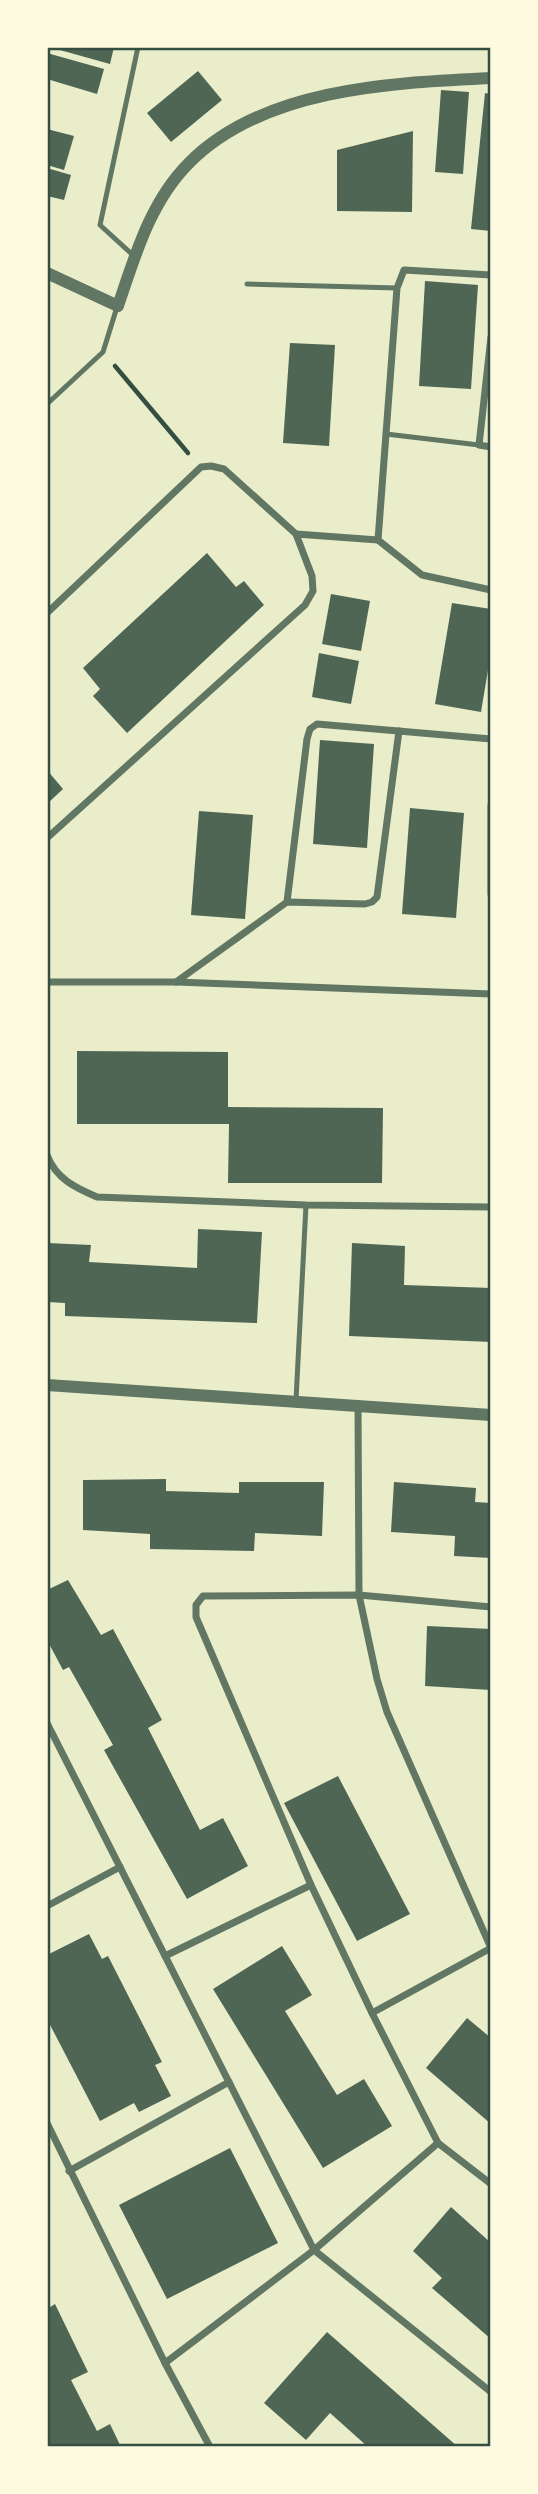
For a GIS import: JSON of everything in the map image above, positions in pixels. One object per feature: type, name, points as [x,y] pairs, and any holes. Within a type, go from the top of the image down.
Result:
[{"type":"street","points":[[47,273],[118,306],[134,256],[159,203],[188,164],[219,138],[249,120],[300,102],[357,90],[422,82],[491,78]]},
{"type":"street","points":[[378,540],[397,288],[404,270],[491,275]]},
{"type":"street","points":[[491,337],[479,445],[491,447]]},
{"type":"street","points":[[47,613],[201,467],[224,469],[296,534],[312,576],[313,591],[305,605],[47,838]]},
{"type":"street","points":[[296,534],[378,540],[422,575],[491,590]]},
{"type":"street","points":[[288,902],[310,729],[317,724],[491,739]]},
{"type":"street","points":[[176,982],[288,902],[365,904],[377,897],[400,731]]},
{"type":"street","points":[[491,806],[491,894]]},
{"type":"street","points":[[47,982],[176,982],[491,994]]},
{"type":"street","points":[[47,1155],[67,1184],[97,1197],[306,1205],[491,1207]]},
{"type":"street","points":[[47,1385],[491,1415]]},
{"type":"street","points":[[358,1405],[359,1595],[377,1679],[387,1712],[491,1948],[372,2013]]},
{"type":"street","points":[[491,1607],[359,1595],[203,1596],[196,1605],[195,1617],[311,1885],[438,2143],[491,2184]]},
{"type":"street","points":[[47,1723],[314,2250],[491,2392]]},
{"type":"street","points":[[47,1906],[120,1867]]},
{"type":"street","points":[[165,1956],[311,1885]]},
{"type":"street","points":[[69,2171],[229,2082]]},
{"type":"street","points":[[47,2123],[165,2363],[210,2447]]},
{"type":"street","points":[[165,2363],[314,2250],[438,2143]]},
{"type":"lane","points":[[134,256],[100,225],[138,47]]},
{"type":"lane","points":[[247,284],[397,288]]},
{"type":"lane","points":[[47,404],[103,352],[118,306]]},
{"type":"lane","points":[[386,434],[479,445]]},
{"type":"lane","points":[[296,1400],[306,1205]]},
{"type":"path","points":[[103,352],[201,467]]},
{"type":"building","points":[[49,47],[114,47],[110,64]]},
{"type":"building","points":[[47,53],[104,69],[97,94],[47,79]]},
{"type":"building","points":[[198,71],[222,100],[171,142],[147,113]]},
{"type":"building","points":[[441,90],[469,92],[463,174],[435,172]]},
{"type":"building","points":[[485,93],[491,94],[491,231],[471,229]]},
{"type":"building","points":[[47,129],[74,136],[64,170],[47,165]]},
{"type":"building","points":[[413,131],[412,212],[337,211],[337,150]]},
{"type":"building","points":[[47,168],[71,175],[64,200],[47,196]]},
{"type":"building","points":[[425,281],[478,285],[471,389],[419,386]]},
{"type":"building","points":[[290,343],[335,345],[329,446],[283,443]]},
{"type":"building","points":[[207,553],[236,587],[244,581],[264,605],[127,733],[93,696],[100,689],[83,668]]},
{"type":"building","points":[[331,594],[370,601],[361,651],[322,644]]},
{"type":"building","points":[[452,603],[491,609],[491,652],[481,712],[435,704]]},
{"type":"building","points":[[319,653],[359,661],[351,704],[312,697]]},
{"type":"building","points":[[320,740],[374,744],[367,848],[313,844]]},
{"type":"building","points":[[47,770],[63,789],[47,804]]},
{"type":"building","points":[[410,808],[464,813],[456,918],[402,914]]},
{"type":"building","points":[[199,811],[253,815],[245,919],[191,915]]},
{"type":"building","points":[[77,1051],[228,1052],[228,1107],[383,1108],[382,1183],[228,1183],[229,1124],[77,1124]]},
{"type":"building","points":[[198,1229],[262,1232],[257,1323],[65,1316],[65,1303],[47,1302],[47,1243],[91,1245],[89,1262],[197,1268]]},
{"type":"building","points":[[352,1243],[405,1246],[404,1285],[491,1288],[491,1342],[349,1336]]},
{"type":"building","points":[[166,1479],[166,1491],[239,1493],[239,1482],[324,1482],[322,1536],[255,1533],[254,1551],[150,1549],[150,1534],[83,1530],[83,1480]]},
{"type":"building","points":[[394,1482],[476,1488],[475,1502],[491,1503],[491,1558],[454,1556],[455,1536],[391,1532]]},
{"type":"building","points":[[68,1580],[101,1635],[113,1629],[162,1720],[148,1728],[200,1830],[223,1818],[248,1866],[187,1899],[104,1750],[113,1745],[69,1667],[63,1670],[47,1640],[47,1590]]},
{"type":"building","points":[[427,1626],[491,1629],[491,1690],[425,1686]]},
{"type":"building","points":[[338,1776],[410,1914],[357,1941],[284,1803]]},
{"type":"building","points":[[89,1934],[102,1959],[108,1956],[162,2062],[155,2065],[171,2096],[139,2112],[134,2103],[100,2121],[47,2019],[47,1955]]},
{"type":"building","points":[[282,1946],[312,1995],[285,2011],[337,2095],[364,2079],[392,2126],[323,2168],[213,1989]]},
{"type":"building","points":[[467,2018],[491,2038],[491,2124],[426,2068]]},
{"type":"building","points":[[230,2148],[278,2243],[167,2299],[119,2205]]},
{"type":"building","points":[[451,2207],[491,2243],[491,2339],[432,2288],[442,2278],[413,2251]]},
{"type":"building","points":[[55,2304],[88,2372],[71,2380],[97,2431],[110,2424],[121,2447],[49,2447],[47,2443],[47,2309]]},
{"type":"building","points":[[327,2332],[458,2447],[368,2447],[330,2413],[306,2440],[264,2403]]}]
